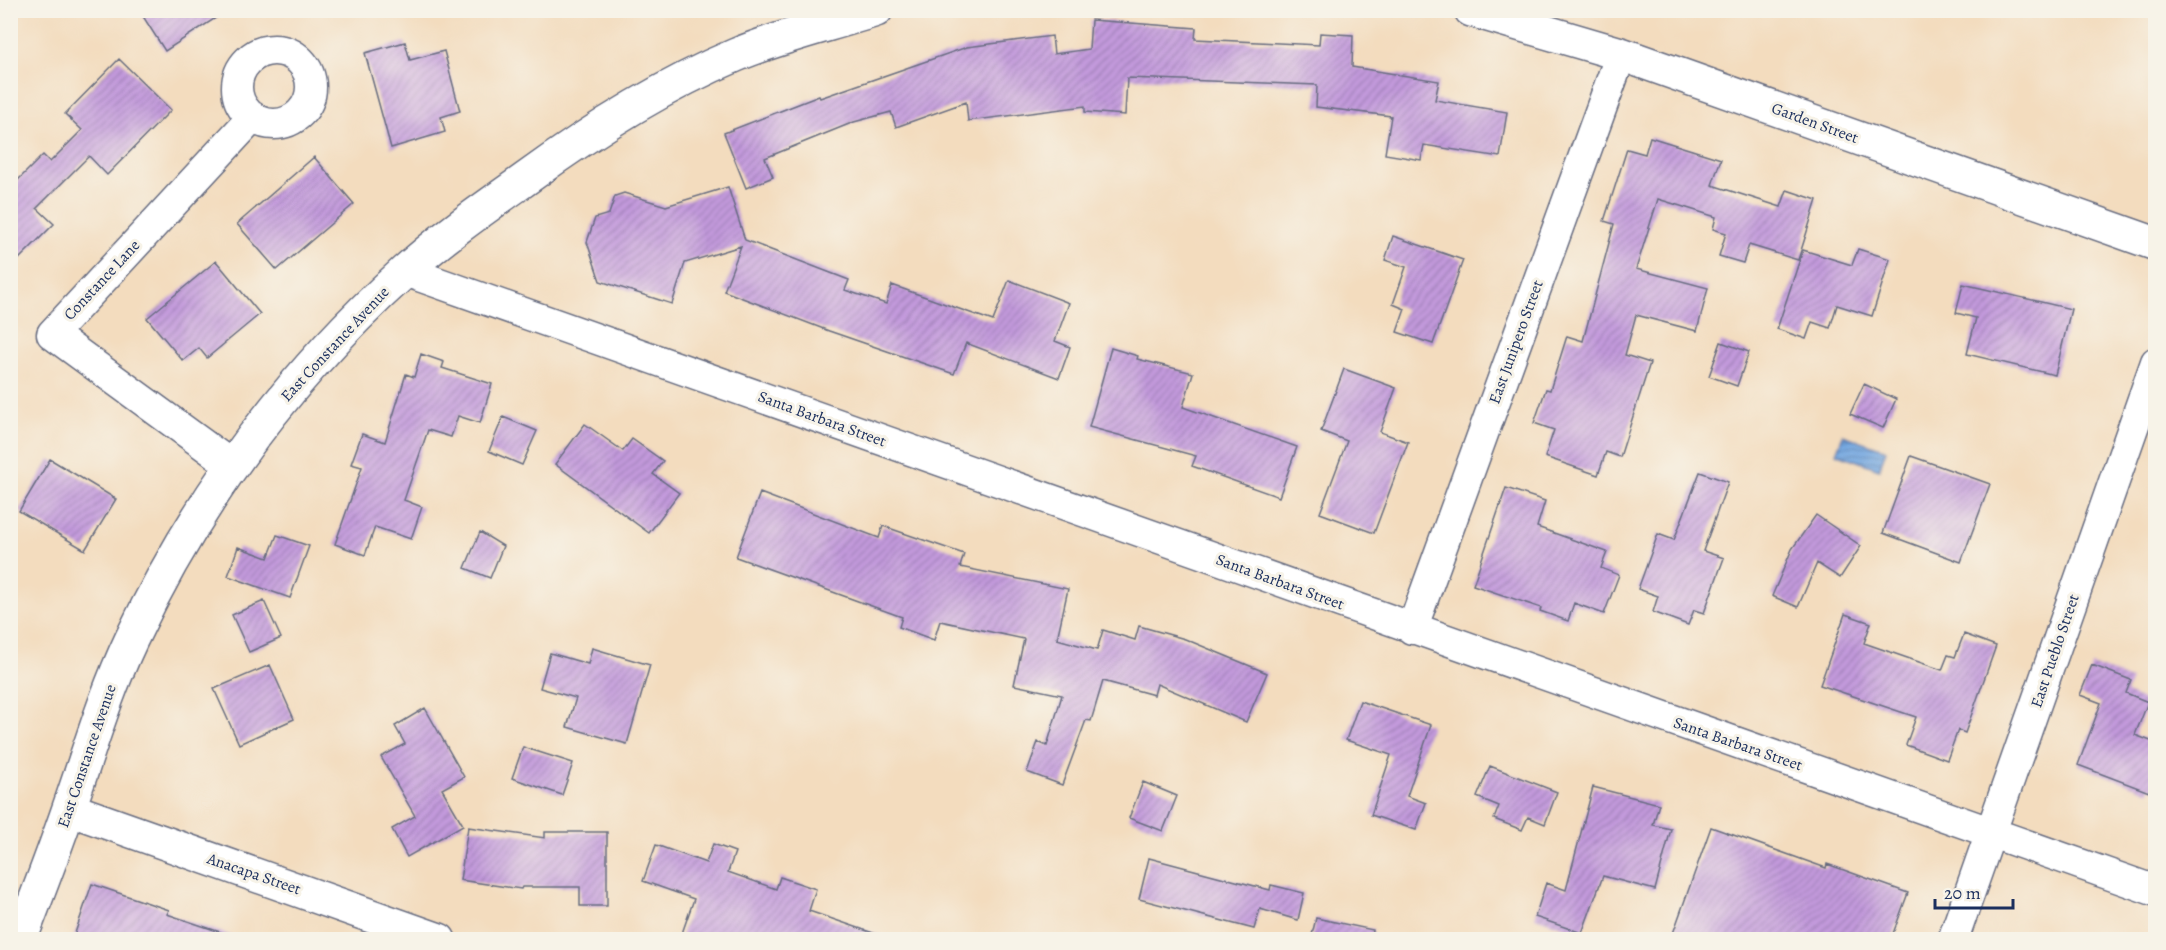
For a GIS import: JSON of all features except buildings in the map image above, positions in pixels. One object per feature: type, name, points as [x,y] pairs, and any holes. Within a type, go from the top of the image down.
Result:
[{"type":"street","name":"East Constance Avenue","points":[[20,939],[69,809],[100,710],[132,638],[169,568],[230,464],[296,380],[345,328],[405,271],[572,146],[662,91],[740,53],[876,10]]},
{"type":"street","name":"Garden Street","points":[[1471,10],[1621,54],[2156,244]]},
{"type":"street","name":"East Junipero Street","points":[[1412,629],[1621,54]]},
{"type":"street","name":"Constance Lane","points":[[230,464],[52,334],[253,117]]},
{"type":"street","name":"Santa Barbara Street","points":[[405,271],[2156,891]]},
{"type":"street","name":"East Pueblo Street","points":[[1953,939],[1992,834],[2156,362]]},
{"type":"street","name":"Anacapa Street","points":[[69,809],[439,939]]},
{"type":"water","points":[[1843,435],[1886,450],[1879,469],[1836,453]]}]
